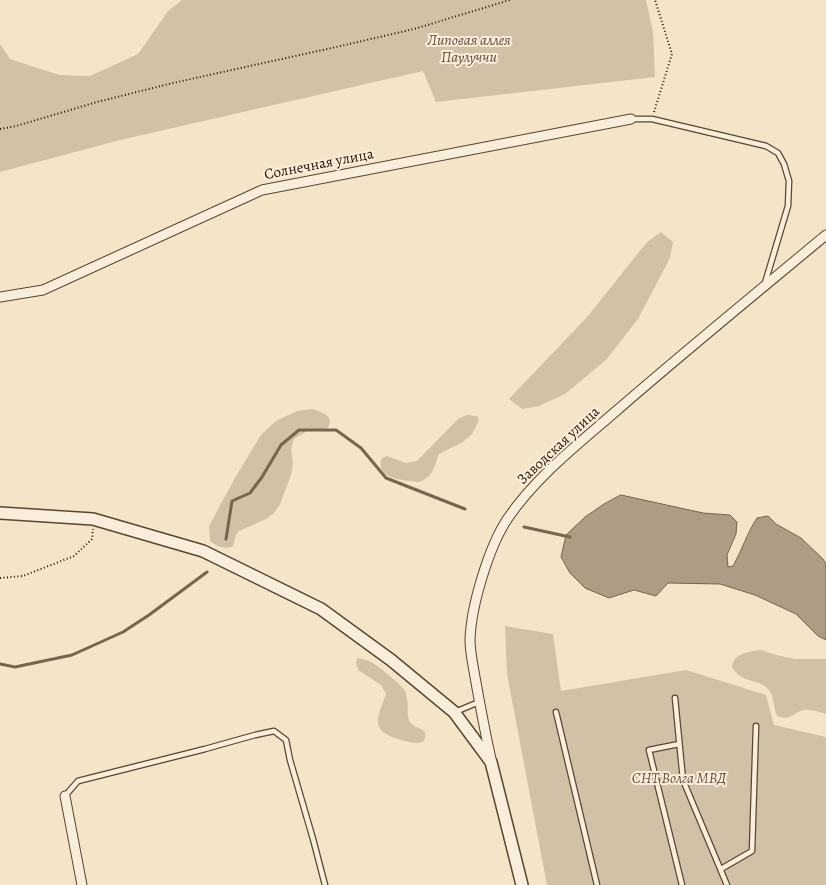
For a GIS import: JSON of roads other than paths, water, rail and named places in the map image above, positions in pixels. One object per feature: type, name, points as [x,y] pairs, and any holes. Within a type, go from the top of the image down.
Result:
[{"type":"street","name":"Солнечная улица","points":[[0,297],[43,290],[262,190],[631,119]]},
{"type":"street","name":"Заводская улица","points":[[491,762],[479,702],[470,641],[479,590],[487,563],[507,519],[528,492],[567,454],[651,380],[826,235]]},
{"type":"street","points":[[0,513],[94,519],[203,551],[321,609],[391,660],[454,712],[491,762],[522,885]]},
{"type":"street","points":[[65,796],[82,885]]},
{"type":"lane","points":[[631,119],[652,119],[766,146],[778,154],[784,164],[789,182],[788,206],[764,287]]},
{"type":"lane","points":[[675,698],[683,780],[727,885]]},
{"type":"lane","points":[[454,712],[479,702]]},
{"type":"lane","points":[[556,712],[597,885]]},
{"type":"lane","points":[[721,869],[752,851],[756,726]]},
{"type":"lane","points":[[65,796],[78,781],[255,735],[274,732],[286,740],[325,885]]},
{"type":"lane","points":[[679,744],[649,750],[682,885]]},
{"type":"waterway","points":[[226,539],[232,501],[250,493],[281,445],[299,430],[336,430],[361,448],[386,478],[465,509]]},
{"type":"waterway","points":[[524,527],[570,537]]},
{"type":"waterway","points":[[0,664],[15,667],[72,655],[123,632],[207,572]]},
{"type":"park label","name":"Липовая аллея Паулуччи","points":[[469,50]]},
{"type":"park label","name":"СНТ Волга МВД","points":[[679,779]]}]
